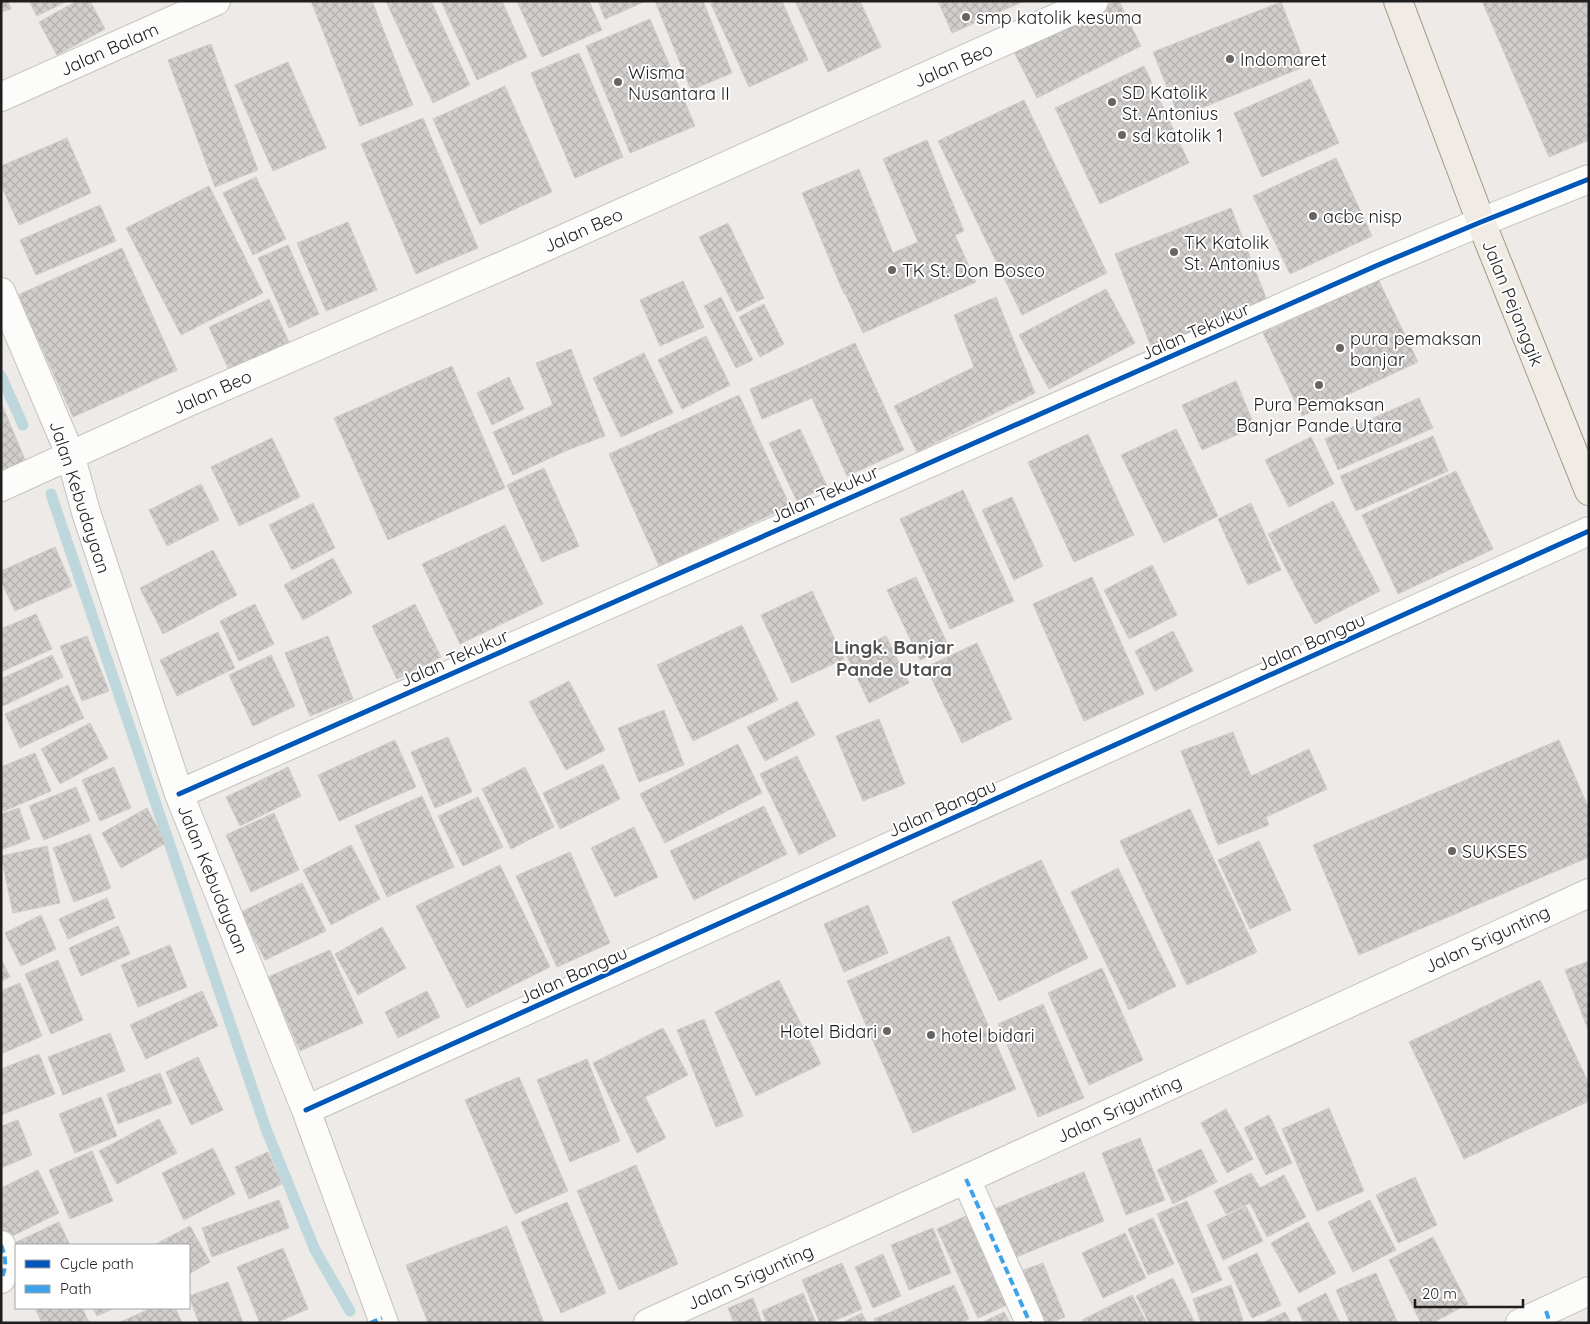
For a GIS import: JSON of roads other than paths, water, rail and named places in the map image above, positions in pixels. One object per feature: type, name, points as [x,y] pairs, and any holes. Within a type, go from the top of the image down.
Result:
[{"type":"main road","name":"Jalan Pejanggik","points":[[1398,1],[1481,222],[1589,491]]},
{"type":"street","name":"Jalan Balam","points":[[1,97],[216,1]]},
{"type":"street","name":"Jalan Beo","points":[[1,487],[70,454],[534,252],[1094,1]]},
{"type":"street","name":"Jalan Tekukur","points":[[179,794],[1360,273],[1589,179]]},
{"type":"street","name":"Jalan Kebudayaan","points":[[1,292],[70,454],[92,530],[179,794],[306,1110],[379,1321]]},
{"type":"street","name":"Jalan Bangau","points":[[306,1110],[1589,530]]},
{"type":"street","name":"Jalan Srigunting","points":[[648,1323],[1589,893]]},
{"type":"street","points":[[966,1179],[1030,1323]]},
{"type":"street","points":[[1,1245],[5,1255],[5,1271],[1,1279]]},
{"type":"street","points":[[1520,1323],[1548,1317],[1589,1291]]},
{"type":"waterway","points":[[1,376],[23,425]]},
{"type":"waterway","points":[[51,494],[266,1129],[315,1250],[350,1311]]},
{"type":"place","name":"smp katolik kesuma","points":[[966,17]]},
{"type":"place","name":"Indomaret","points":[[1230,59]]},
{"type":"place","name":"Wisma Nusantara II","points":[[618,82]]},
{"type":"place","name":"SD Katolik St. Antonius","points":[[1112,102]]},
{"type":"place","name":"sd katolik 1","points":[[1122,135]]},
{"type":"place","name":"acbc nisp","points":[[1313,216]]},
{"type":"place","name":"TK Katolik St. Antonius","points":[[1174,252]]},
{"type":"place","name":"TK St. Don Bosco","points":[[892,270]]},
{"type":"place","name":"pura pemaksan banjar","points":[[1340,348]]},
{"type":"place","name":"Pura Pemaksan Banjar Pande Utara","points":[[1319,385]]},
{"type":"place","name":"SUKSES","points":[[1452,851]]},
{"type":"place","name":"Hotel Bidari","points":[[887,1031]]},
{"type":"place","name":"hotel bidari","points":[[931,1035]]},
{"type":"district","name":"Lingk. Banjar Pande Utara","points":[[894,658]]}]
